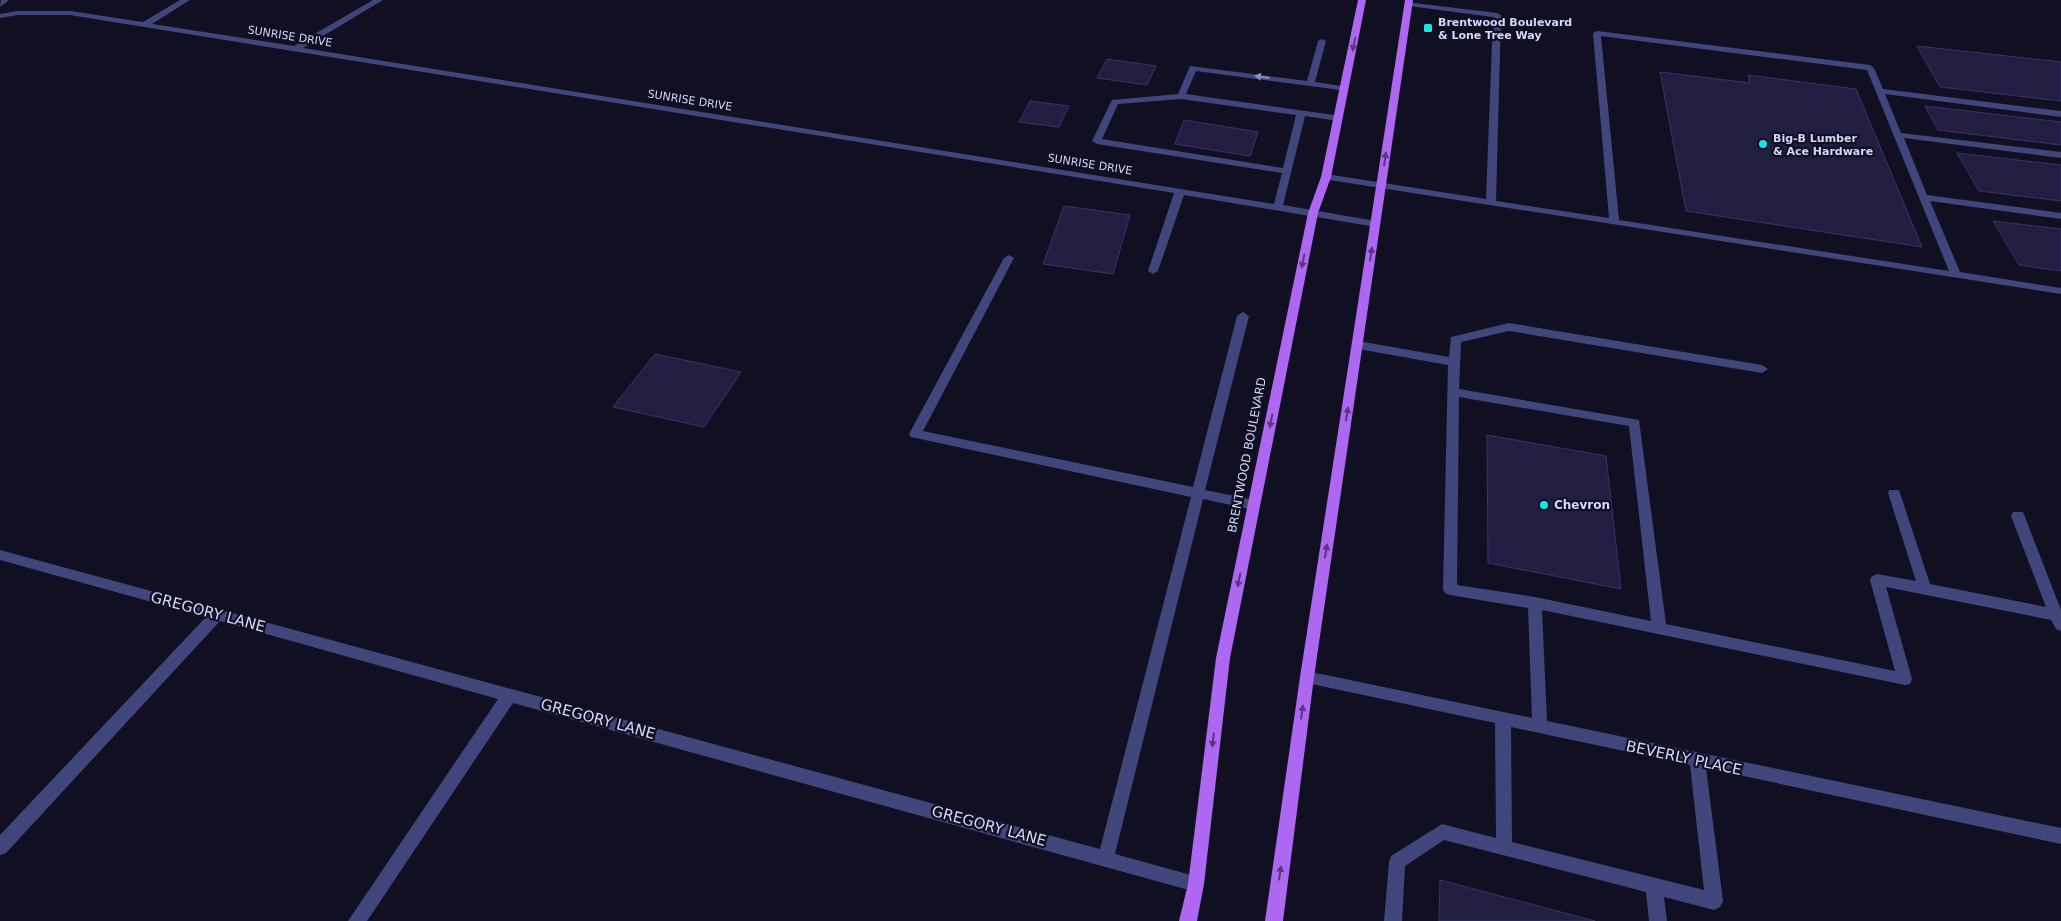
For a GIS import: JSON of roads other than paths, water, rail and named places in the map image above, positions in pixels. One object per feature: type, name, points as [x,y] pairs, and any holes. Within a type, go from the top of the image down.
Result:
[{"type":"main road","name":"BRENTWOOD BOULEVARD","points":[[1188,921],[1196,884],[1223,658],[1313,214],[1326,177],[1362,0]]},
{"type":"main road","points":[[1274,921],[1307,677],[1409,2]]},
{"type":"street","points":[[0,5],[5,0]]},
{"type":"street","points":[[144,25],[186,0]]},
{"type":"street","points":[[295,49],[379,0]]},
{"type":"street","points":[[1409,2],[1496,15],[1491,203]]},
{"type":"street","name":"SUNRISE DRIVE","points":[[0,16],[18,13],[70,14],[144,25],[1376,224]]},
{"type":"street","points":[[1614,222],[1597,33],[1870,68],[1956,275]]},
{"type":"street","points":[[1310,84],[1322,41]]},
{"type":"street","points":[[1181,96],[1193,68],[1345,89]]},
{"type":"street","points":[[1880,91],[2061,114]]},
{"type":"street","points":[[1288,171],[1097,141],[1115,102],[1181,96],[1338,118]]},
{"type":"street","points":[[1278,207],[1301,113]]},
{"type":"street","points":[[1898,135],[2061,155]]},
{"type":"street","points":[[1326,177],[2061,291]]},
{"type":"street","points":[[1153,271],[1180,191]]},
{"type":"street","points":[[1924,198],[2061,216]]},
{"type":"street","points":[[1010,258],[915,434],[1254,505]]},
{"type":"street","points":[[1106,858],[1243,316]]},
{"type":"street","points":[[1762,369],[1509,327],[1455,340],[1450,589],[1535,603],[1905,679],[1877,580],[1925,588],[2059,620]]},
{"type":"street","points":[[1358,345],[1454,362]]},
{"type":"street","points":[[1453,392],[1635,423],[1659,628]]},
{"type":"street","points":[[1894,493],[1925,588]]},
{"type":"street","points":[[2018,516],[2059,620]]},
{"type":"street","name":"GREGORY LANE","points":[[0,555],[1196,884]]},
{"type":"street","points":[[1535,603],[1540,727]]},
{"type":"street","points":[[0,848],[217,615]]},
{"type":"street","name":"BEVERLY PLACE","points":[[1307,677],[1697,761],[2061,836]]},
{"type":"street","points":[[357,921],[510,694]]},
{"type":"street","points":[[1503,719],[1504,848]]},
{"type":"street","points":[[1393,921],[1396,862],[1442,832],[1714,901],[1697,761]]},
{"type":"street","points":[[1654,886],[1658,921]]},
{"type":"place","name":"Brentwood Boulevard & Lone Tree Way","points":[[1428,28]]},
{"type":"place","name":"Big-B Lumber & Ace Hardware","points":[[1763,144]]},
{"type":"place","name":"Chevron","points":[[1544,505]]}]
